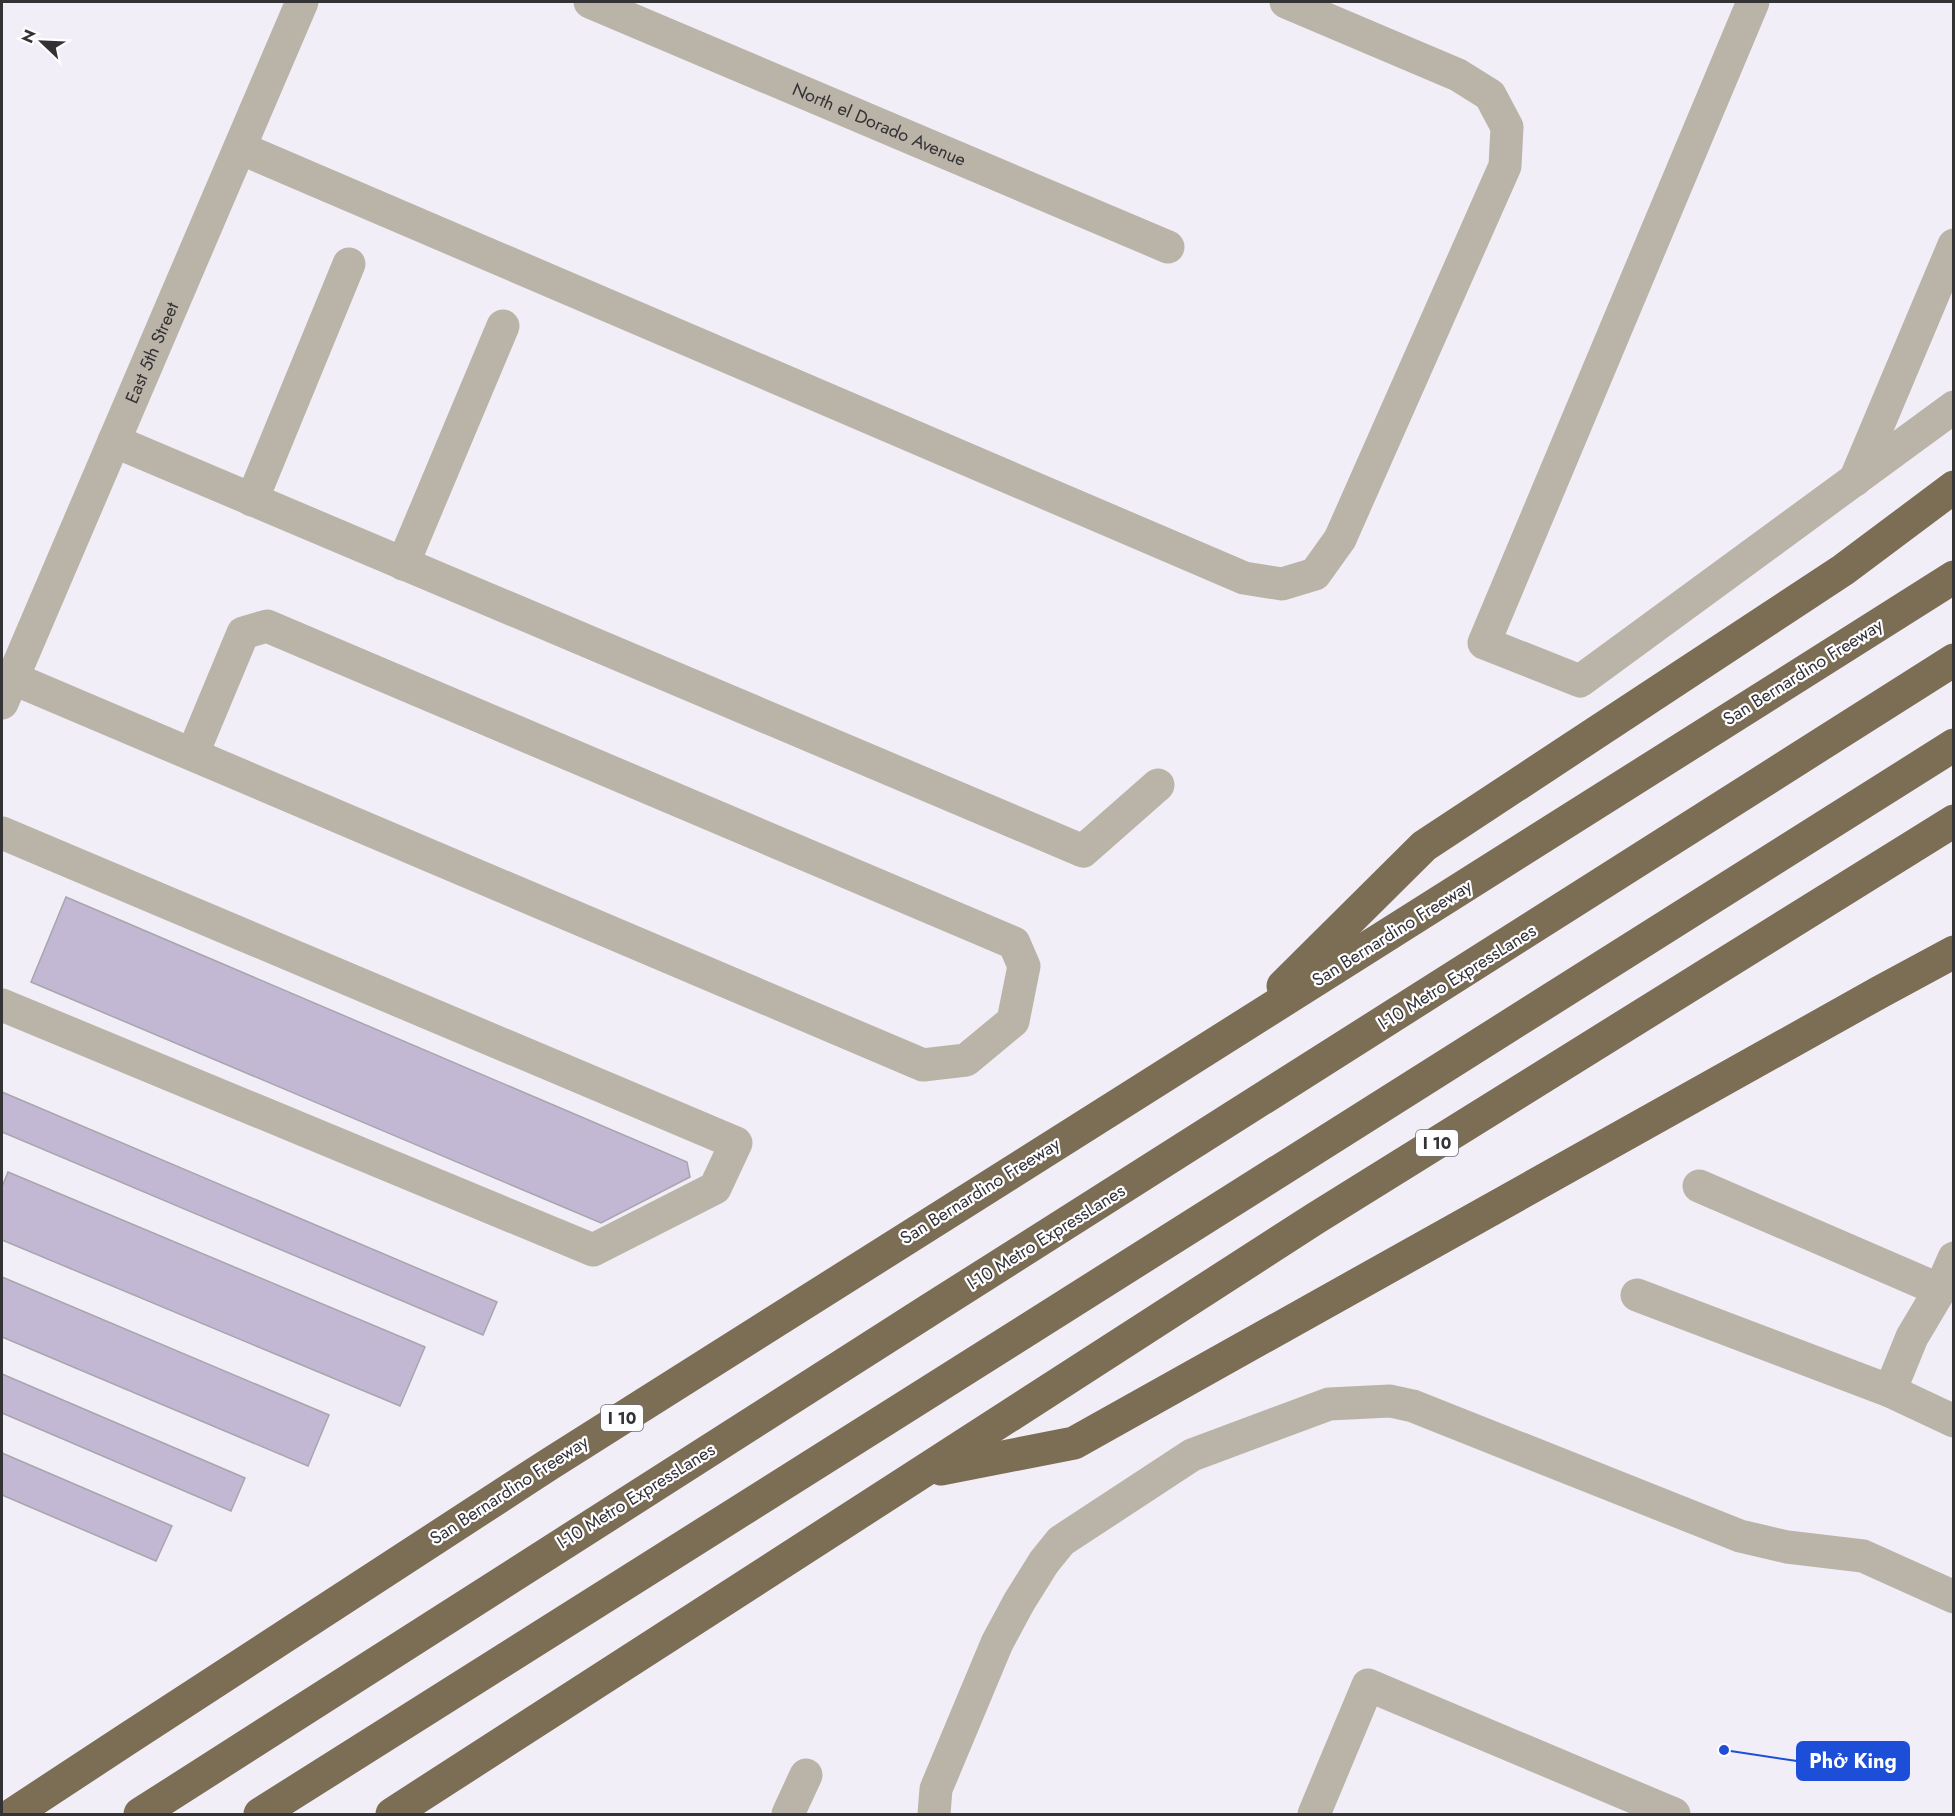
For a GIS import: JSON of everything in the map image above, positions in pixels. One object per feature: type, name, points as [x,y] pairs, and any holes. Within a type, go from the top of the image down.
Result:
[{"type":"highway","points":[[1237,1031],[1424,846],[1843,570],[1953,487]]},
{"type":"highway","name":"San Bernardino Freeway","points":[[13,1815],[548,1465],[1953,577]]},
{"type":"highway","name":"I-10 Metro ExpressLanes","points":[[140,1815],[471,1601],[1428,996],[1953,660]]},
{"type":"highway","points":[[260,1815],[1953,745]]},
{"type":"highway","name":"I 10","points":[[392,1815],[1317,1218],[1953,821]]},
{"type":"highway","points":[[924,1472],[1074,1443],[1953,952]]},
{"type":"street","name":"East 5th Street","points":[[7,691],[302,2]]},
{"type":"street","name":"North el Dorado Avenue","points":[[590,2],[1168,247]]},
{"type":"street","points":[[240,148],[1244,578],[1282,584],[1315,574],[1340,539],[1505,166],[1507,127],[1490,95],[1458,75],[1286,2]]},
{"type":"street","points":[[1753,2],[1484,643],[1580,681],[1953,407]]},
{"type":"street","points":[[1855,480],[1953,244]]},
{"type":"street","points":[[252,500],[349,264]]},
{"type":"street","points":[[403,564],[503,326]]},
{"type":"street","points":[[114,441],[1083,851],[1158,785]]},
{"type":"street","points":[[7,691],[193,753],[923,1065],[966,1060],[1013,1022],[1024,966],[1014,943],[267,626],[243,633],[193,753]]},
{"type":"street","points":[[2,833],[736,1143],[715,1188],[592,1250],[2,1005]]},
{"type":"street","points":[[1699,1186],[1948,1278],[1912,1337],[1890,1391]]},
{"type":"street","points":[[1637,1295],[1890,1391],[1953,1421]]},
{"type":"street","points":[[934,1815],[936,1789],[997,1643],[1018,1602],[1061,1541],[1192,1455],[1329,1404],[1390,1401],[1413,1406],[1740,1536],[1787,1547],[1863,1556],[1953,1597]]},
{"type":"street","points":[[1314,1815],[1368,1685],[1674,1815]]},
{"type":"street","points":[[788,1815],[806,1775]]},
{"type":"building","points":[[66,897],[687,1162],[690,1177],[601,1223],[31,982]]},
{"type":"building","points":[[2,1092],[497,1302],[483,1335],[2,1132]]},
{"type":"building","points":[[8,1172],[425,1347],[400,1406],[2,1240],[2,1187]]},
{"type":"building","points":[[2,1277],[329,1415],[308,1466],[2,1337]]},
{"type":"building","points":[[2,1374],[245,1478],[231,1511],[2,1413]]},
{"type":"building","points":[[2,1453],[172,1526],[156,1561],[2,1495]]},
{"type":"place","name":"Phở King","points":[[1724,1750]]}]
